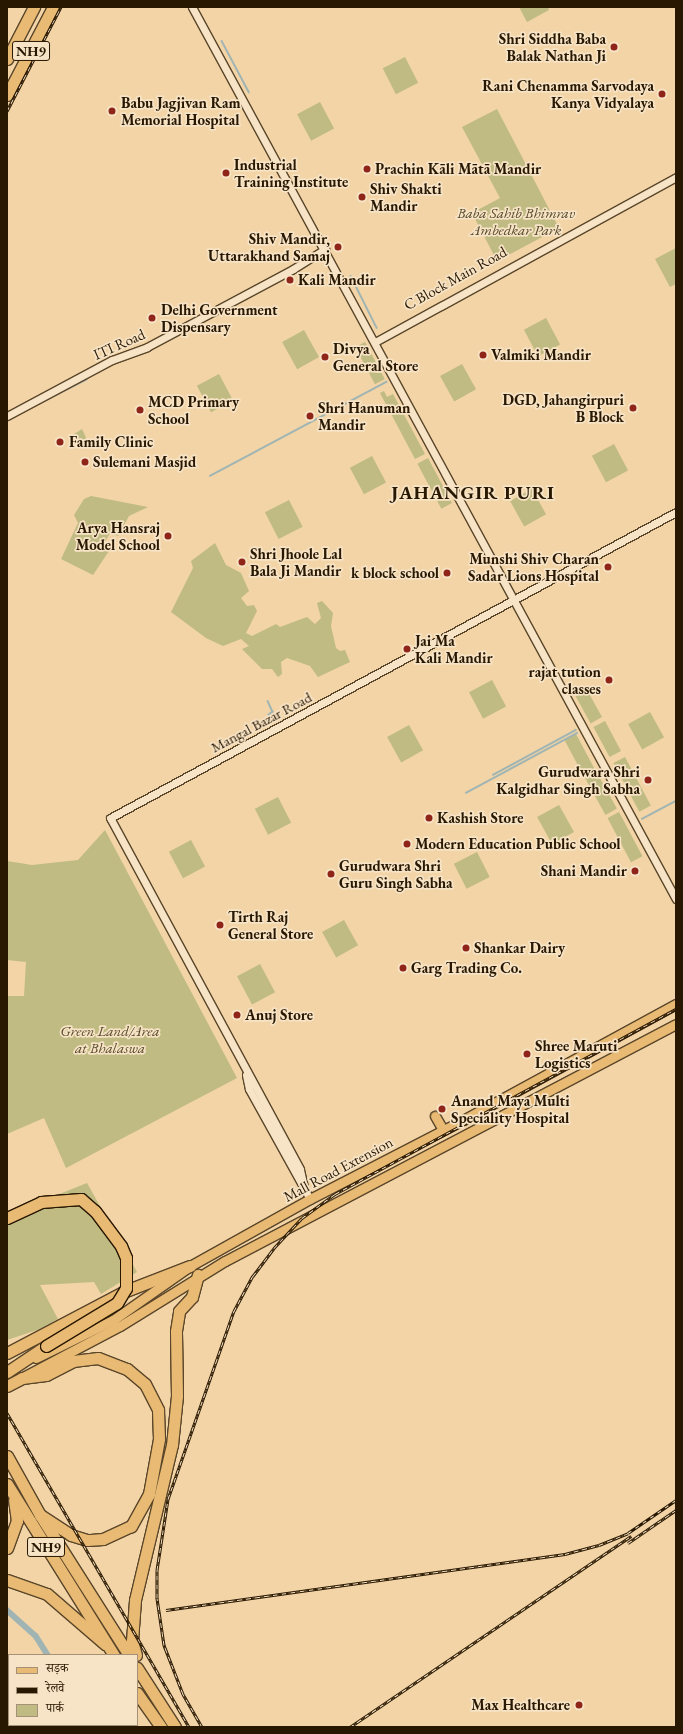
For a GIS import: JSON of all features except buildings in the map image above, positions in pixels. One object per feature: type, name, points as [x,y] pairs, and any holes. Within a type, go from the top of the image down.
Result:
[{"type":"highway","points":[[7,59],[34,7]]},
{"type":"highway","name":"NH9","points":[[7,95],[53,7]]},
{"type":"highway","points":[[7,1218],[41,1202],[81,1199],[95,1210],[121,1246],[126,1258],[126,1288],[117,1303],[46,1346],[12,1370]]},
{"type":"highway","points":[[7,1353],[123,1292],[190,1266]]},
{"type":"highway","points":[[136,1654],[132,1641],[135,1600],[172,1445],[177,1396],[176,1331],[179,1311],[192,1297],[198,1276]]},
{"type":"highway","points":[[7,1386],[22,1378],[46,1375],[73,1361],[98,1358],[127,1368],[152,1394],[158,1410],[159,1439],[149,1494],[130,1526],[103,1539],[87,1540],[71,1535],[40,1515]]},
{"type":"highway","name":"NH9","points":[[7,1456],[40,1515]]},
{"type":"highway","points":[[7,1548],[17,1522],[8,1486]]},
{"type":"highway","name":"NH9","points":[[8,1486],[91,1605],[112,1650]]},
{"type":"highway","points":[[40,1515],[91,1605],[128,1654]]},
{"type":"highway","points":[[7,1580],[47,1594],[96,1639],[112,1650]]},
{"type":"highway","points":[[139,1672],[175,1727]]},
{"type":"highway","points":[[138,1694],[160,1727]]},
{"type":"main road","name":"Mall Road Extension","points":[[12,1370],[113,1320],[190,1266],[310,1199],[443,1130],[676,1004]]},
{"type":"main road","name":"Mall Road Extension","points":[[22,1378],[120,1326],[198,1276],[676,1024]]},
{"type":"main road","points":[[436,1116],[443,1130]]},
{"type":"street","points":[[192,7],[515,599],[676,899]]},
{"type":"street","name":"C Block Main Road","points":[[374,340],[676,177]]},
{"type":"street","name":"ITI Road","points":[[7,416],[112,360],[147,347],[293,269],[325,249]]},
{"type":"street","name":"Mangal Bazar Road","points":[[310,1199],[304,1187],[300,1169],[245,1071],[110,818],[676,512]]},
{"type":"green space","points":[[519,7],[548,7],[549,10],[527,22]]},
{"type":"green space","points":[[405,57],[418,83],[396,94],[383,68]]},
{"type":"green space","points":[[320,102],[334,128],[311,141],[297,114]]},
{"type":"green space","name":"Baba Sahib Bhimrav Ambedkar Park","points":[[497,109],[559,228],[497,261],[472,213],[500,198],[462,127]]},
{"type":"green space","points":[[676,248],[676,284],[670,287],[655,259]]},
{"type":"green space","points":[[546,318],[560,344],[538,356],[524,330]]},
{"type":"green space","points":[[304,330],[319,357],[297,369],[282,342]]},
{"type":"green space","points":[[365,342],[385,379],[375,384],[355,347]]},
{"type":"green space","points":[[462,364],[476,389],[454,401],[440,376]]},
{"type":"green space","points":[[219,374],[233,400],[211,412],[197,386]]},
{"type":"green space","points":[[384,391],[387,397],[393,394],[425,454],[415,459],[380,393]]},
{"type":"green space","points":[[82,429],[88,442],[77,447],[71,436]]},
{"type":"green space","points":[[614,444],[628,470],[606,482],[592,456]]},
{"type":"green space","points":[[372,456],[386,482],[364,494],[350,468]]},
{"type":"green space","points":[[428,458],[452,503],[441,509],[417,464]]},
{"type":"green space","points":[[532,489],[546,514],[524,526],[510,501]]},
{"type":"green space","points":[[91,496],[148,507],[129,516],[118,536],[110,533],[102,547],[109,551],[93,575],[61,559],[78,523],[74,515],[84,499]]},
{"type":"green space","points":[[289,500],[303,527],[279,539],[265,512]]},
{"type":"green space","points":[[215,543],[226,565],[241,573],[249,591],[241,598],[247,606],[254,605],[257,611],[246,633],[252,636],[276,624],[280,627],[307,617],[315,624],[321,618],[317,603],[322,601],[333,613],[331,626],[336,648],[340,651],[345,650],[350,662],[318,677],[310,666],[287,658],[281,662],[282,674],[278,677],[272,669],[262,669],[242,649],[249,646],[241,639],[223,646],[206,638],[171,612],[193,568],[191,561]]},
{"type":"green space","points":[[492,680],[506,706],[483,719],[469,692]]},
{"type":"green space","points":[[587,690],[602,717],[591,723],[576,696]]},
{"type":"green space","points":[[650,712],[664,737],[642,749],[628,724]]},
{"type":"green space","points":[[605,721],[621,751],[609,757],[594,727]]},
{"type":"green space","points":[[409,725],[423,750],[401,762],[387,737]]},
{"type":"green space","points":[[576,734],[595,769],[583,775],[565,740]]},
{"type":"green space","points":[[625,757],[651,806],[639,812],[614,763]]},
{"type":"green space","points":[[596,771],[617,809],[605,815],[585,777]]},
{"type":"green space","points":[[278,797],[291,823],[268,835],[255,809]]},
{"type":"green space","points":[[559,805],[574,832],[552,844],[537,817]]},
{"type":"green space","points":[[619,812],[642,856],[631,862],[608,818]]},
{"type":"green space","name":"Green Land/Area at Bhalaswa","points":[[105,830],[237,1078],[66,1168],[44,1118],[7,1134],[7,996],[24,996],[26,962],[7,960],[7,861],[32,865],[78,860]]},
{"type":"green space","points":[[191,840],[205,866],[183,878],[169,852]]},
{"type":"green space","points":[[477,852],[490,877],[467,889],[454,864]]},
{"type":"green space","points":[[344,920],[358,945],[336,957],[322,932]]},
{"type":"green space","points":[[260,964],[275,992],[252,1004],[237,976]]},
{"type":"green space","points":[[87,1183],[137,1272],[101,1294],[94,1282],[40,1285],[58,1319],[40,1329],[7,1340],[7,1215]]},
{"type":"waterway","points":[[222,41],[249,92]]},
{"type":"waterway","points":[[351,276],[377,328]]},
{"type":"waterway","points":[[7,420],[86,380]]},
{"type":"waterway","points":[[210,476],[386,382]]},
{"type":"waterway","points":[[268,701],[273,712],[269,715]]},
{"type":"waterway","points":[[493,775],[576,730]]},
{"type":"waterway","points":[[466,793],[577,733]]},
{"type":"waterway","points":[[642,819],[676,801]]},
{"type":"waterway","points":[[7,1610],[36,1636],[47,1654]]},
{"type":"railway","points":[[7,111],[61,7]]},
{"type":"railway","points":[[202,1727],[183,1694],[164,1645],[157,1598],[157,1570],[168,1499],[234,1311],[253,1276],[274,1248],[302,1218],[335,1194],[676,1009]]},
{"type":"railway","points":[[7,1413],[189,1727]]},
{"type":"railway","points":[[166,1610],[565,1554],[599,1545],[628,1533],[676,1500]]},
{"type":"railway","points":[[628,1543],[676,1510]]},
{"type":"railway","points":[[350,1727],[631,1536]]},
{"type":"place","name":"Shri Siddha Baba Balak Nathan Ji","points":[[614,47]]},
{"type":"place","name":"Rani Chenamma Sarvodaya Kanya Vidyalaya","points":[[662,94]]},
{"type":"place","name":"Babu Jagjivan Ram Memorial Hospital","points":[[112,111]]},
{"type":"place","name":"Prachin Kāli Mātā Mandir","points":[[367,169]]},
{"type":"place","name":"Industrial Training Institute","points":[[226,173]]},
{"type":"place","name":"Shiv Shakti Mandir","points":[[362,197]]},
{"type":"place","name":"Shiv Mandir, Uttarakhand Samaj","points":[[338,247]]},
{"type":"place","name":"Kali Mandir","points":[[290,280]]},
{"type":"place","name":"Delhi Government Dispensary","points":[[152,318]]},
{"type":"place","name":"Valmiki Mandir","points":[[483,355]]},
{"type":"place","name":"Divya General Store","points":[[325,357]]},
{"type":"place","name":"DGD, Jahangirpuri B Block","points":[[633,408]]},
{"type":"place","name":"MCD Primary School","points":[[140,410]]},
{"type":"place","name":"Shri Hanuman Mandir","points":[[310,416]]},
{"type":"place","name":"Family Clinic","points":[[60,442]]},
{"type":"place","name":"Sulemani Masjid","points":[[85,462]]},
{"type":"place","name":"Arya Hansraj Model School","points":[[168,536]]},
{"type":"place","name":"Shri Jhoole Lal Bala Ji Mandir","points":[[242,562]]},
{"type":"place","name":"Munshi Shiv Charan Sadar Lions Hospital","points":[[608,567]]},
{"type":"place","name":"k block school","points":[[447,573]]},
{"type":"place","name":"Jai Ma Kali Mandir","points":[[407,649]]},
{"type":"place","name":"rajat tution classes","points":[[609,680]]},
{"type":"place","name":"Gurudwara Shri Kalgidhar Singh Sabha","points":[[648,780]]},
{"type":"place","name":"Kashish Store","points":[[429,818]]},
{"type":"place","name":"Modern Education Public School","points":[[407,844]]},
{"type":"place","name":"Shani Mandir","points":[[635,871]]},
{"type":"place","name":"Gurudwara Shri Guru Singh Sabha","points":[[331,874]]},
{"type":"place","name":"Tirth Raj General Store","points":[[220,925]]},
{"type":"place","name":"Shankar Dairy","points":[[466,948]]},
{"type":"place","name":"Garg Trading Co.","points":[[403,968]]},
{"type":"place","name":"Anuj Store","points":[[237,1015]]},
{"type":"place","name":"Shree Maruti Logistics","points":[[527,1054]]},
{"type":"place","name":"Anand Maya Multi Speciality Hospital","points":[[442,1109]]},
{"type":"place","name":"Max Healthcare","points":[[579,1705]]},
{"type":"district","name":"JAHANGIR PURI","points":[[473,493]]}]
